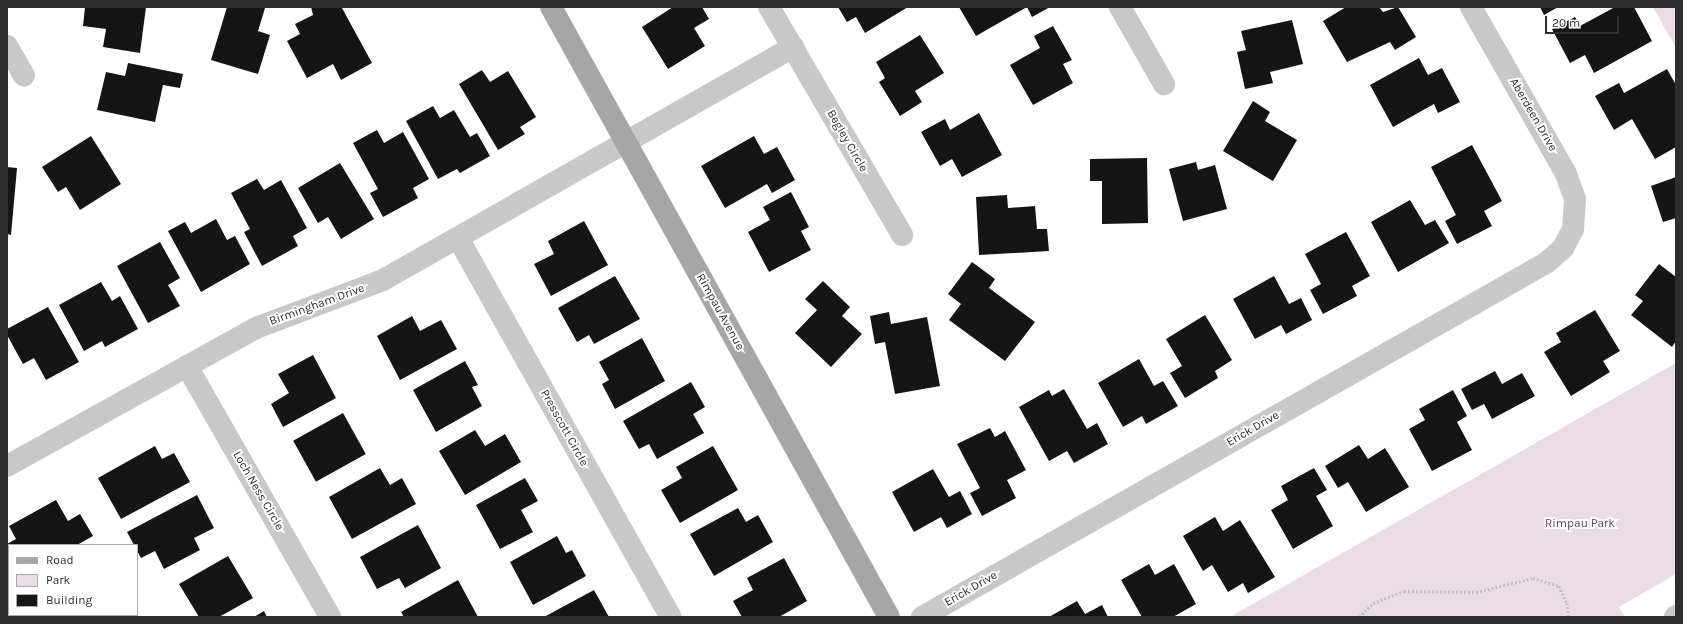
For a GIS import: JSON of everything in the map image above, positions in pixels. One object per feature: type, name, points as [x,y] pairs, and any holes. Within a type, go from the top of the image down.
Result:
[{"type":"main road","name":"Rimpau Avenue","points":[[551,7],[889,617]]},
{"type":"street","name":"Begley Circle","points":[[769,7],[902,235]]},
{"type":"street","points":[[1120,7],[1164,84]]},
{"type":"street","name":"Aberdeen Drive","points":[[1471,7],[1565,172],[1575,199],[1573,229]]},
{"type":"street","points":[[7,46],[24,75]]},
{"type":"street","name":"Birmingham Drive","points":[[7,466],[256,328],[383,280],[793,47]]},
{"type":"street","name":"Erick Drive","points":[[922,617],[1546,263],[1563,248],[1573,229]]},
{"type":"street","name":"Presscott Circle","points":[[458,238],[671,617]]},
{"type":"street","name":"Loch Ness Circle","points":[[187,366],[330,617]]},
{"type":"path","points":[[1359,617],[1372,602],[1404,591],[1476,592],[1534,578],[1559,586],[1567,602],[1568,617]]},
{"type":"green space","points":[[1653,7],[1676,7],[1676,48]]},
{"type":"green space","name":"Rimpau Park","points":[[1676,363],[1676,574],[1619,607],[1625,617],[1230,617]]},
{"type":"building","points":[[85,7],[146,7],[140,53],[103,47],[106,29],[83,26]]},
{"type":"building","points":[[227,7],[265,8],[258,31],[270,35],[258,74],[211,60]]},
{"type":"building","points":[[311,7],[345,7],[342,8],[372,63],[341,80],[333,64],[307,78],[287,41],[300,34],[295,24],[313,15]]},
{"type":"building","points":[[673,7],[702,7],[709,19],[694,28],[705,46],[668,69],[642,27]]},
{"type":"building","points":[[838,7],[908,7],[865,33],[856,17],[847,22]]},
{"type":"building","points":[[959,7],[1027,7],[976,36]]},
{"type":"building","points":[[1027,7],[1050,7],[1032,17]]},
{"type":"building","points":[[1346,7],[1379,7],[1383,12],[1398,7],[1416,37],[1395,50],[1390,42],[1347,62],[1323,21]]},
{"type":"building","points":[[1540,7],[1558,7],[1544,15]]},
{"type":"building","points":[[1615,7],[1634,7],[1652,41],[1594,73],[1585,55],[1570,63],[1552,29],[1575,17],[1580,26]]},
{"type":"building","points":[[1292,20],[1303,64],[1270,72],[1273,83],[1245,89],[1237,52],[1246,50],[1241,31]]},
{"type":"building","points":[[1053,26],[1072,60],[1063,64],[1073,83],[1033,105],[1010,65],[1040,48],[1034,36]]},
{"type":"building","points":[[920,35],[944,73],[915,91],[922,102],[900,116],[879,82],[885,78],[876,62]]},
{"type":"building","points":[[1419,58],[1428,75],[1442,68],[1460,102],[1438,113],[1434,104],[1393,127],[1370,85]]},
{"type":"building","points":[[128,63],[183,74],[180,88],[163,85],[155,122],[97,110],[106,72],[125,76]]},
{"type":"building","points":[[1667,69],[1676,85],[1676,147],[1655,159],[1632,119],[1614,130],[1595,96],[1619,83],[1624,93]]},
{"type":"building","points":[[482,70],[490,82],[508,71],[536,117],[520,127],[525,134],[498,150],[459,84]]},
{"type":"building","points":[[1253,101],[1270,112],[1265,121],[1297,140],[1273,181],[1223,151]]},
{"type":"building","points":[[433,106],[440,118],[454,110],[470,137],[477,133],[490,156],[460,173],[457,169],[438,179],[406,121]]},
{"type":"building","points":[[979,113],[1002,155],[962,177],[952,159],[940,166],[921,132],[945,119],[950,130]]},
{"type":"building","points":[[377,130],[384,143],[403,132],[429,179],[413,188],[418,198],[383,217],[370,193],[378,189],[353,143]]},
{"type":"building","points":[[91,136],[121,184],[80,210],[66,187],[58,192],[42,167]]},
{"type":"building","points":[[754,136],[764,154],[777,147],[795,180],[772,193],[767,184],[725,208],[701,166]]},
{"type":"building","points":[[1472,145],[1502,201],[1484,211],[1492,226],[1457,244],[1445,221],[1456,215],[1431,167]]},
{"type":"building","points":[[1147,158],[1148,223],[1102,224],[1102,181],[1090,181],[1090,159]]},
{"type":"building","points":[[1196,162],[1198,170],[1215,165],[1227,209],[1183,221],[1169,169]]},
{"type":"building","points":[[340,163],[374,219],[341,239],[328,217],[318,223],[298,188]]},
{"type":"building","points":[[7,167],[17,168],[11,235],[7,234]]},
{"type":"building","points":[[1676,177],[1676,218],[1663,222],[1651,186]]},
{"type":"building","points":[[257,179],[264,190],[281,180],[307,228],[293,236],[298,246],[262,266],[244,232],[250,229],[231,193]]},
{"type":"building","points":[[791,192],[809,227],[801,231],[811,250],[769,272],[748,232],[770,220],[763,207]]},
{"type":"building","points":[[1007,195],[1008,208],[1035,206],[1037,229],[1047,229],[1049,251],[979,255],[976,197]]},
{"type":"building","points":[[1410,200],[1425,225],[1435,220],[1449,243],[1398,272],[1371,222]]},
{"type":"building","points":[[216,219],[227,240],[235,236],[250,264],[201,292],[168,231],[185,222],[191,233]]},
{"type":"building","points":[[584,221],[608,265],[551,296],[534,264],[554,254],[548,241]]},
{"type":"building","points":[[1346,232],[1370,276],[1352,286],[1357,296],[1323,314],[1310,290],[1321,284],[1305,254]]},
{"type":"building","points":[[160,242],[180,278],[168,285],[180,306],[148,323],[117,266]]},
{"type":"building","points":[[972,262],[995,279],[989,288],[1035,322],[1005,361],[949,320],[961,304],[948,294]]},
{"type":"building","points":[[1659,264],[1676,277],[1676,341],[1672,347],[1631,315],[1643,301],[1635,295]]},
{"type":"building","points":[[615,276],[640,319],[594,344],[589,335],[577,342],[558,308]]},
{"type":"building","points":[[1274,276],[1289,304],[1301,298],[1312,320],[1286,334],[1281,325],[1255,339],[1233,299]]},
{"type":"building","points":[[823,281],[850,307],[842,316],[862,334],[831,367],[795,333],[817,310],[805,299]]},
{"type":"building","points":[[101,282],[112,301],[120,296],[138,329],[105,347],[102,341],[84,351],[59,305]]},
{"type":"building","points":[[48,307],[79,362],[46,380],[34,358],[23,364],[7,335],[7,329]]},
{"type":"building","points":[[1595,310],[1620,351],[1603,361],[1610,372],[1571,396],[1544,352],[1561,342],[1556,333]]},
{"type":"building","points":[[889,312],[891,324],[927,317],[940,386],[895,394],[885,342],[875,344],[870,316]]},
{"type":"building","points":[[1205,315],[1232,360],[1215,371],[1218,378],[1185,398],[1170,373],[1182,366],[1166,339]]},
{"type":"building","points":[[412,316],[420,331],[441,320],[457,349],[400,380],[377,336]]},
{"type":"building","points":[[642,338],[665,381],[615,409],[602,384],[609,380],[599,362]]},
{"type":"building","points":[[313,355],[336,398],[283,427],[271,404],[289,393],[278,374]]},
{"type":"building","points":[[1139,359],[1154,386],[1163,381],[1178,406],[1146,424],[1142,416],[1123,427],[1098,383]]},
{"type":"building","points":[[465,361],[478,385],[472,387],[482,406],[436,432],[413,390]]},
{"type":"building","points":[[1495,371],[1502,384],[1522,373],[1535,396],[1492,419],[1484,404],[1472,410],[1461,389]]},
{"type":"building","points":[[691,382],[705,407],[693,414],[704,433],[657,459],[649,444],[639,449],[623,421]]},
{"type":"building","points":[[1064,389],[1087,429],[1097,423],[1108,444],[1074,463],[1067,451],[1049,461],[1019,407],[1049,390],[1052,396]]},
{"type":"building","points":[[1453,390],[1467,416],[1457,422],[1472,450],[1432,471],[1409,429],[1425,420],[1419,409]]},
{"type":"building","points":[[343,413],[366,454],[316,482],[293,441]]},
{"type":"building","points":[[990,428],[995,437],[1005,431],[1026,470],[1007,480],[1016,498],[982,516],[970,493],[980,488],[957,444]]},
{"type":"building","points":[[475,430],[485,446],[505,434],[521,462],[465,495],[439,451]]},
{"type":"building","points":[[1359,445],[1368,459],[1385,448],[1409,487],[1366,512],[1348,482],[1338,488],[1325,466]]},
{"type":"building","points":[[155,446],[162,459],[174,453],[190,482],[121,519],[98,478]]},
{"type":"building","points":[[713,446],[738,490],[680,523],[661,490],[682,478],[676,467]]},
{"type":"building","points":[[380,468],[390,485],[402,478],[416,504],[352,539],[329,497]]},
{"type":"building","points":[[1314,468],[1327,490],[1316,496],[1333,526],[1293,549],[1271,510],[1288,500],[1281,486]]},
{"type":"building","points":[[933,469],[949,497],[960,491],[972,514],[947,528],[941,517],[914,532],[892,492]]},
{"type":"building","points":[[525,478],[538,501],[521,510],[533,532],[500,549],[476,505]]},
{"type":"building","points":[[197,495],[214,528],[194,538],[200,550],[164,569],[155,551],[141,558],[138,552],[138,544],[133,544],[127,532]]},
{"type":"building","points":[[56,500],[68,521],[80,514],[93,536],[79,544],[8,544],[8,555],[7,544],[16,539],[9,526]]},
{"type":"building","points":[[738,508],[746,522],[758,515],[773,542],[714,576],[690,534]]},
{"type":"building","points":[[1215,517],[1223,531],[1240,520],[1275,577],[1248,593],[1243,583],[1228,592],[1212,565],[1203,571],[1183,536]]},
{"type":"building","points":[[418,525],[441,568],[405,588],[399,578],[377,589],[360,557]]},
{"type":"building","points":[[557,536],[566,553],[572,550],[586,576],[533,605],[510,562]]},
{"type":"building","points":[[228,556],[253,598],[219,617],[199,617],[179,584]]},
{"type":"building","points":[[784,558],[807,601],[779,617],[742,617],[733,601],[753,590],[747,578]]},
{"type":"building","points":[[1149,564],[1155,575],[1174,564],[1196,604],[1173,617],[1142,617],[1121,580]]},
{"type":"building","points":[[458,580],[478,617],[404,617],[401,612]]},
{"type":"building","points":[[594,590],[609,617],[544,617]]},
{"type":"building","points":[[1077,601],[1085,614],[1102,605],[1108,617],[1049,617]]},
{"type":"building","points":[[264,611],[267,617],[254,617]]}]
